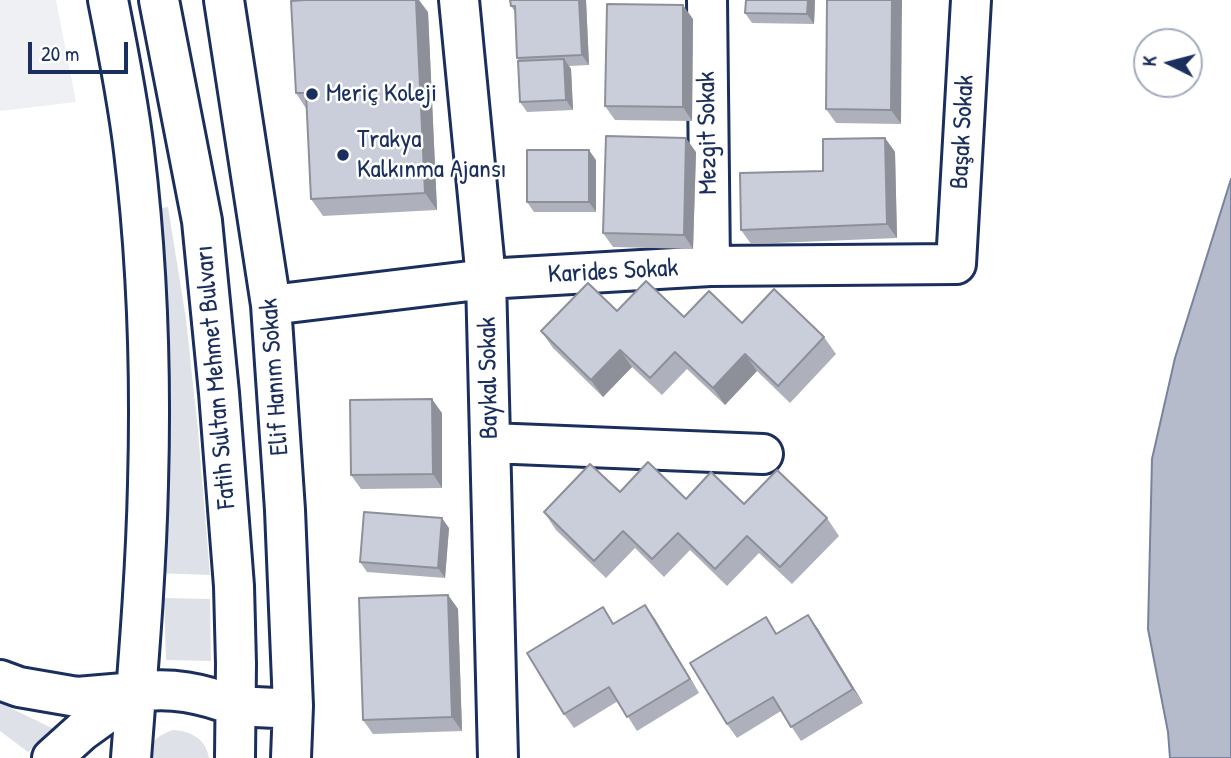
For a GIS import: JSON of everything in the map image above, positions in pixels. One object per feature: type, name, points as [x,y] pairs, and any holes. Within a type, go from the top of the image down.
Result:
[{"type":"street","points":[[108,0],[134,150],[144,257],[148,480],[145,586],[131,758]]},
{"type":"street","name":"Fatih Sultan Mehmet Bulvarı","points":[[159,0],[202,221],[234,586],[234,758]]},
{"type":"street","name":"Elif Hanım Sokak","points":[[224,0],[271,305],[285,510],[293,706],[291,758]]},
{"type":"street","name":"Baykal Sokak","points":[[459,0],[486,279],[498,758]]},
{"type":"street","name":"Mezgit Sokak","points":[[707,0],[710,266]]},
{"type":"street","name":"Başak Sokak","points":[[956,264],[971,0]]},
{"type":"street","name":"Karides Sokak","points":[[271,305],[486,279],[710,266],[956,264]]},
{"type":"street","points":[[490,443],[763,454]]},
{"type":"street","points":[[0,680],[19,687],[76,697],[165,689],[191,691],[235,706],[293,706]]},
{"type":"street","points":[[52,758],[82,731],[136,692]]},
{"type":"shaded area","points":[[0,0],[56,0],[76,102],[0,111]]},
{"type":"shaded area","points":[[168,207],[186,319],[210,575],[156,573],[149,210]]},
{"type":"shaded area","points":[[164,598],[210,599],[211,661],[166,660]]},
{"type":"shaded area","points":[[0,703],[54,729],[28,752],[0,731]]},
{"type":"shaded area","points":[[173,730],[197,737],[205,746],[209,758],[146,758],[155,740]]},
{"type":"water","points":[[1231,179],[1231,758],[1170,758],[1168,732],[1148,629],[1152,459],[1175,358]]},
{"type":"building","points":[[416,0],[425,193],[311,199],[306,93],[296,93],[291,1]]},
{"type":"building","points":[[510,0],[579,0],[582,55],[517,58],[515,6],[511,6]]},
{"type":"building","points":[[746,0],[808,0],[807,14],[745,13]]},
{"type":"building","points":[[827,0],[892,0],[891,110],[826,109]]},
{"type":"building","points":[[607,4],[683,5],[683,107],[605,106]]},
{"type":"building","points":[[564,59],[566,100],[520,102],[518,61]]},
{"type":"building","points":[[606,136],[686,138],[684,235],[603,233]]},
{"type":"building","points":[[885,138],[887,224],[741,230],[740,173],[823,171],[823,139]]},
{"type":"building","points":[[527,150],[589,150],[589,202],[527,202]]},
{"type":"building","points":[[646,281],[684,317],[709,291],[742,323],[774,289],[824,337],[778,386],[745,354],[713,388],[675,352],[650,378],[620,350],[591,380],[541,331],[588,283],[617,311]]},
{"type":"building","points":[[432,399],[433,474],[351,475],[350,400]]},
{"type":"building","points":[[648,462],[686,499],[711,472],[744,504],[777,470],[827,518],[780,567],[747,536],[715,569],[678,533],[652,559],[623,531],[594,561],[544,512],[590,464],[620,492]]},
{"type":"building","points":[[364,512],[442,518],[438,568],[360,562]]},
{"type":"building","points":[[448,595],[452,717],[363,720],[359,598]]},
{"type":"building","points":[[645,605],[690,679],[627,717],[609,687],[564,714],[527,653],[603,607],[613,624]]},
{"type":"building","points":[[808,615],[853,689],[791,727],[773,697],[727,724],[690,663],[766,617],[776,634]]},
{"type":"place","name":"Meriç Koleji","points":[[312,94]]},
{"type":"place","name":"Trakya Kalkınma Ajansı","points":[[343,155]]}]
